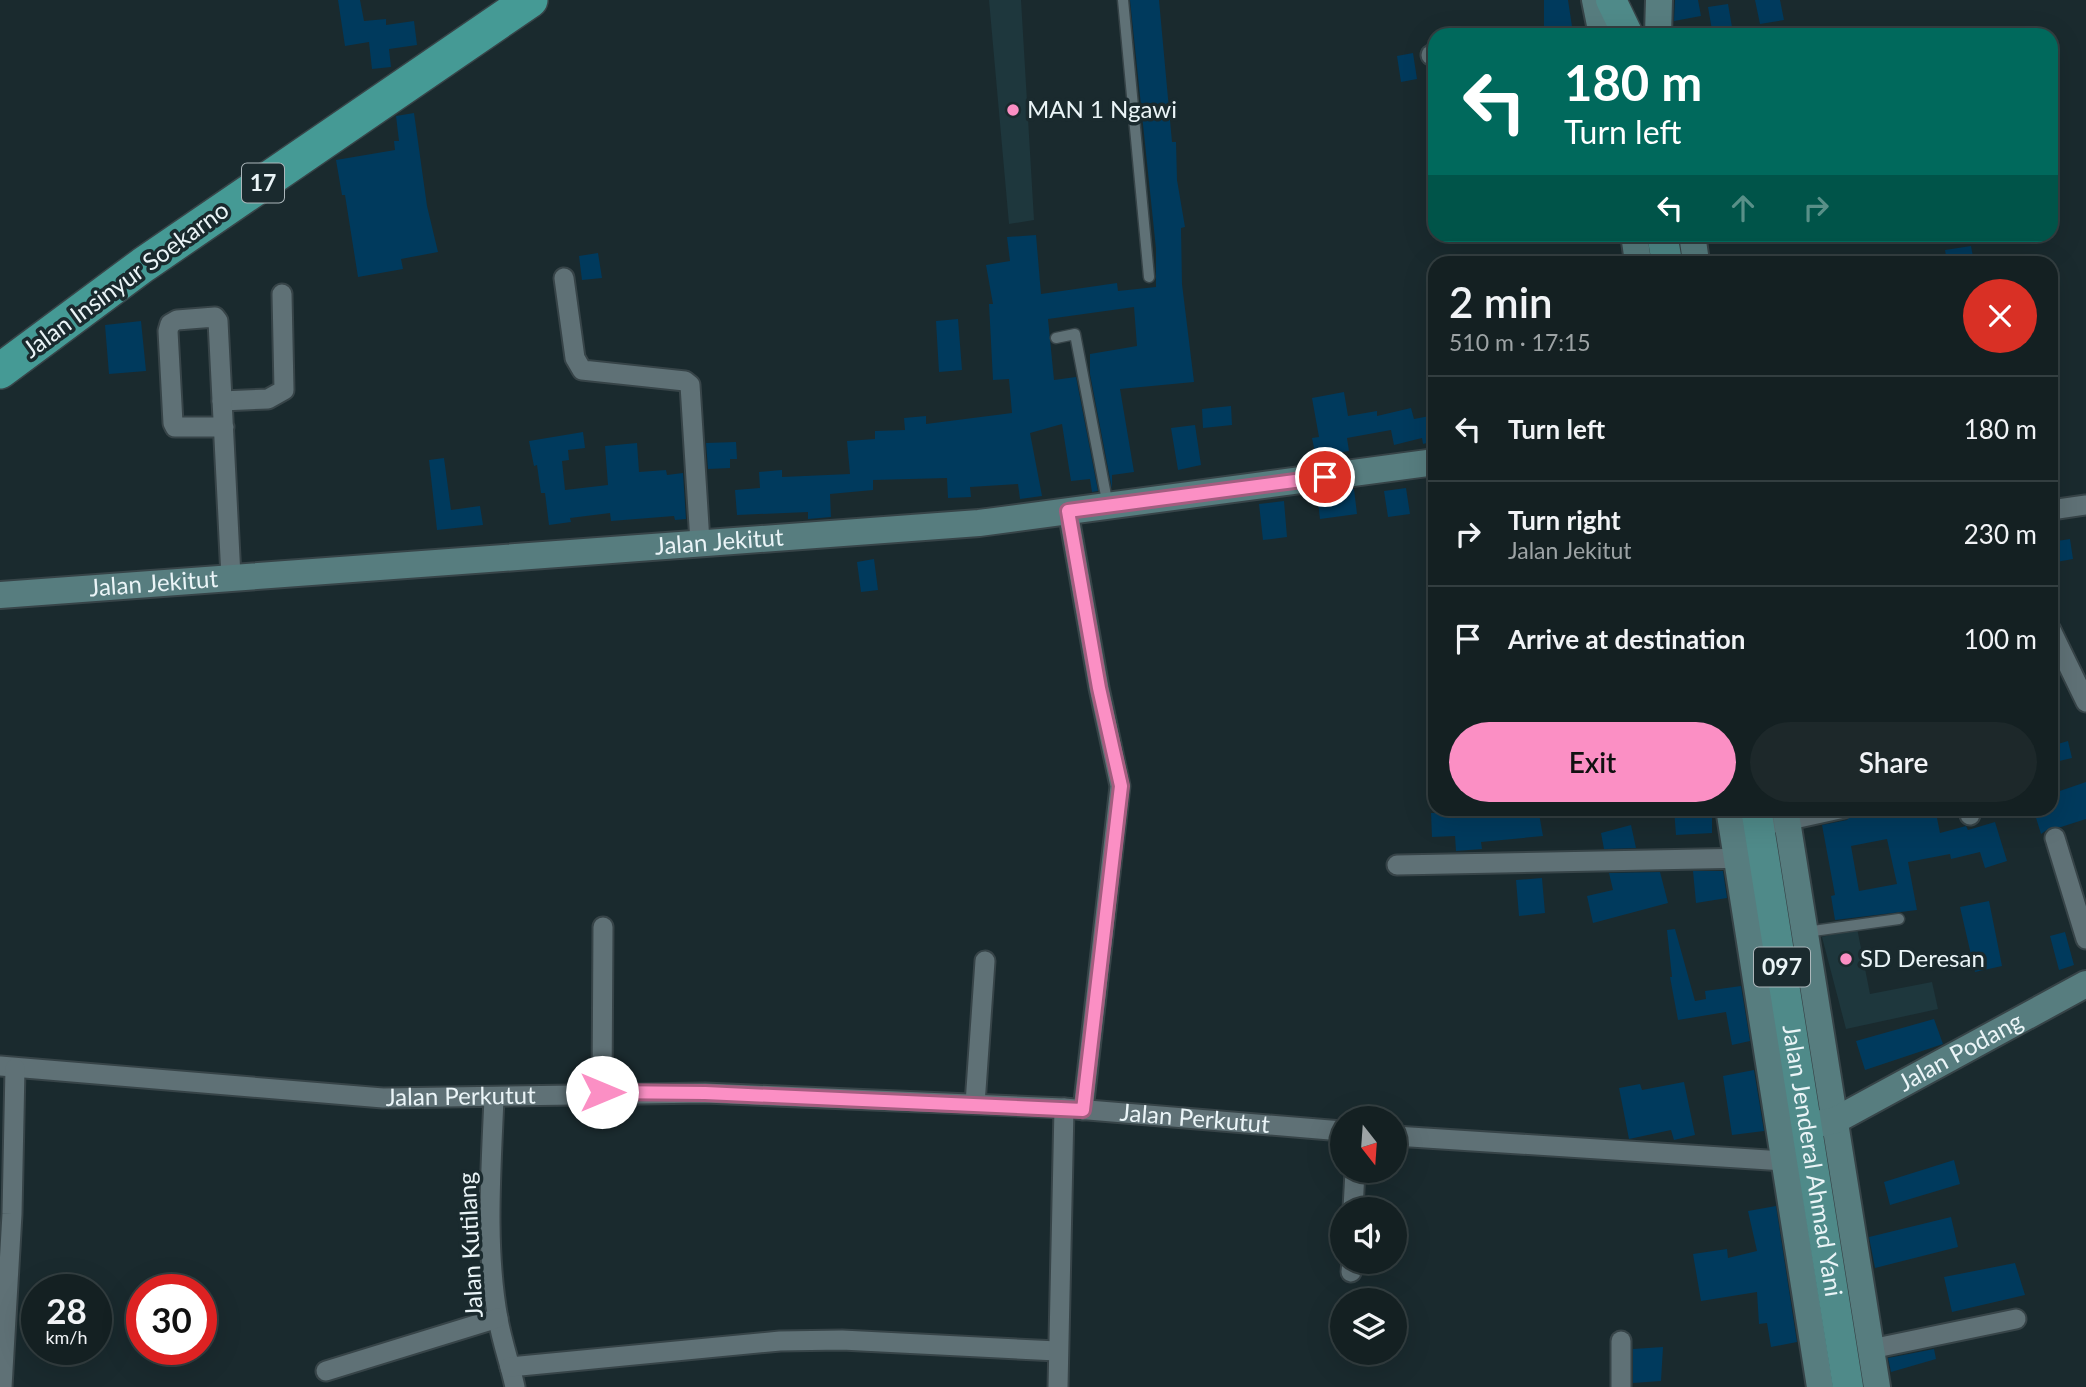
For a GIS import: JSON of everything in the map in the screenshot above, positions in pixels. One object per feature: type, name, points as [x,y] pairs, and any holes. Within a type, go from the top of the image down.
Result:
[{"type":"highway","name":"Jalan Insinyur Soekarno","points":[[0,371],[143,265],[530,0]]},
{"type":"main road","points":[[1611,0],[1626,28]]},
{"type":"main road","points":[[1632,28],[1639,0]]},
{"type":"main road","name":"Jalan Jenderal Ahmad Yani","points":[[1772,816],[1751,858],[1822,1123],[1799,1159],[1848,1387]]},
{"type":"street","points":[[1595,0],[1601,28]]},
{"type":"street","points":[[1658,28],[1659,0]]},
{"type":"street","points":[[564,278],[575,358],[582,370],[685,381],[690,385],[700,542]]},
{"type":"street","points":[[222,401],[268,399],[284,390],[282,294]]},
{"type":"street","points":[[224,427],[185,429],[175,427],[173,423],[170,324],[177,320],[217,318],[224,427],[232,578]]},
{"type":"street","name":"Jalan Jekitut","points":[[0,595],[979,523],[1428,464]]},
{"type":"street","points":[[2058,509],[2086,505]]},
{"type":"street","points":[[1058,1387],[1057,1351],[1073,1109],[1121,786],[1099,688],[1068,511]]},
{"type":"street","points":[[2058,644],[2086,702]]},
{"type":"street","points":[[1733,816],[1751,858],[1799,1159],[1820,1387]]},
{"type":"street","points":[[1772,816],[1805,932],[1822,1123],[1877,1387]]},
{"type":"street","points":[[2055,838],[2086,939]]},
{"type":"street","points":[[1397,865],[1751,858]]},
{"type":"street","points":[[602,1092],[603,928]]},
{"type":"street","points":[[975,1104],[985,961]]},
{"type":"street","name":"Jalan Podang","points":[[1822,1123],[2086,984]]},
{"type":"street","points":[[2,1387],[2,1330],[12,1214],[7,1067]]},
{"type":"street","name":"Jalan Perkutut","points":[[7,1067],[343,1096],[494,1098],[602,1092],[705,1093],[1073,1109],[1330,1130]]},
{"type":"street","name":"Jalan Kutilang","points":[[494,1098],[491,1222],[498,1318],[515,1387]]},
{"type":"street","points":[[1407,1137],[1799,1159]]},
{"type":"street","points":[[326,1371],[498,1318]]},
{"type":"street","points":[[1871,1349],[2016,1319]]},
{"type":"street","points":[[510,1367],[780,1342],[842,1340],[1057,1351]]},
{"type":"street","points":[[1621,1387],[1622,1341]]},
{"type":"lane","points":[[1123,0],[1149,277]]},
{"type":"lane","points":[[1056,338],[1075,334],[1108,506]]},
{"type":"lane","points":[[1805,932],[1899,919]]},
{"type":"shaded area","name":"MAN 1 Ngawi","points":[[989,0],[1021,0],[1034,220],[1009,224]]},
{"type":"shaded area","name":"SD Deresan","points":[[1857,928],[1870,994],[1932,982],[1938,1009],[1846,1029],[1822,937]]},
{"type":"building","points":[[338,0],[360,0],[364,21],[386,19],[386,25],[414,21],[417,45],[389,49],[391,67],[372,69],[369,42],[345,46]]},
{"type":"building","points":[[1130,0],[1159,0],[1172,142],[1176,142],[1177,180],[1185,227],[1181,228],[1182,284],[1194,382],[1120,389],[1134,472],[1112,475],[1112,489],[1090,374],[1090,354],[1137,346],[1134,307],[1048,319],[1054,380],[1076,377],[1098,491],[1092,492],[1090,479],[1071,481],[1062,424],[1030,433],[1042,496],[1020,499],[1018,484],[970,487],[971,497],[948,498],[947,478],[873,480],[873,490],[830,494],[831,517],[808,519],[808,512],[737,515],[735,490],[760,488],[759,472],[782,470],[782,477],[850,474],[847,441],[875,439],[875,431],[905,430],[904,418],[926,416],[926,424],[1012,413],[1009,379],[993,380],[989,304],[993,304],[986,265],[1010,261],[1007,237],[1036,235],[1041,294],[1117,283],[1118,291],[1156,287],[1156,249]]},
{"type":"building","points":[[1544,0],[1568,0],[1572,28],[1544,28]]},
{"type":"building","points":[[1675,0],[1698,0],[1701,16],[1674,21]]},
{"type":"building","points":[[1755,0],[1780,0],[1784,20],[1760,24]]},
{"type":"building","points":[[1728,4],[1732,27],[1712,28],[1708,7]]},
{"type":"building","points":[[1413,53],[1417,79],[1401,82],[1397,56]]},
{"type":"building","points":[[414,113],[427,206],[438,252],[401,259],[403,269],[358,277],[345,195],[342,195],[336,160],[395,150],[394,141],[399,141],[396,116]]},
{"type":"building","points":[[1971,246],[1973,256],[1946,256],[1945,250]]},
{"type":"building","points":[[598,253],[602,278],[582,280],[579,256]]},
{"type":"building","points":[[958,319],[962,370],[939,372],[936,321]]},
{"type":"building","points":[[141,321],[146,371],[109,374],[105,325]]},
{"type":"building","points":[[1344,392],[1348,416],[1377,411],[1377,416],[1411,408],[1414,419],[1428,416],[1428,443],[1423,444],[1422,438],[1394,445],[1391,430],[1347,438],[1349,451],[1329,454],[1330,460],[1317,462],[1312,438],[1319,437],[1312,398]]},
{"type":"building","points":[[1231,406],[1232,425],[1203,428],[1202,409]]},
{"type":"building","points":[[1195,425],[1201,465],[1178,470],[1171,428]]},
{"type":"building","points":[[583,432],[585,448],[568,450],[569,460],[562,461],[565,490],[608,485],[605,446],[637,443],[639,472],[666,470],[667,475],[683,473],[686,519],[675,520],[674,516],[611,521],[610,513],[570,518],[571,522],[549,525],[545,493],[541,493],[537,465],[534,466],[529,441]]},
{"type":"building","points":[[736,442],[737,459],[730,459],[730,468],[708,469],[706,443]]},
{"type":"building","points":[[444,458],[451,510],[480,506],[483,525],[437,530],[429,460]]},
{"type":"building","points":[[1406,488],[1410,514],[1388,517],[1384,491]]},
{"type":"building","points":[[1354,489],[1357,514],[1320,519],[1317,494]]},
{"type":"building","points":[[1284,501],[1287,537],[1263,540],[1259,504]]},
{"type":"building","points":[[2070,539],[2073,559],[2058,562],[2058,541]]},
{"type":"building","points":[[874,559],[878,590],[861,592],[857,562]]},
{"type":"building","points":[[2068,741],[2072,758],[2058,761],[2058,744]]},
{"type":"building","points":[[2086,782],[2086,819],[2061,827],[2051,827],[2041,834],[2035,816],[2058,816],[2058,792]]},
{"type":"building","points":[[1431,816],[1539,816],[1543,836],[1481,842],[1482,849],[1456,851],[1455,836],[1432,837]]},
{"type":"building","points":[[1675,816],[1712,816],[1712,833],[1676,835]]},
{"type":"building","points":[[1850,816],[1937,816],[1940,833],[1966,826],[1968,830],[1995,822],[2007,861],[1985,868],[1980,852],[1951,859],[1950,854],[1908,862],[1917,910],[1835,920],[1831,896],[1835,895],[1822,825],[1847,820]],"holes":[[[1887,839],[1897,884],[1859,891],[1851,846]]]},
{"type":"building","points":[[1631,825],[1636,848],[1604,849],[1601,833]]},
{"type":"building","points":[[1693,871],[1723,871],[1727,898],[1696,903]]},
{"type":"building","points":[[1660,872],[1668,903],[1593,923],[1587,896],[1613,890],[1609,873]]},
{"type":"building","points":[[1542,878],[1545,913],[1519,916],[1516,880]]},
{"type":"building","points":[[1989,901],[2002,966],[1975,972],[1960,907]]},
{"type":"building","points":[[1675,929],[1695,1001],[1706,999],[1705,991],[1741,986],[1750,1041],[1732,1045],[1726,1012],[1678,1020],[1670,977],[1667,930]]},
{"type":"building","points":[[2065,932],[2074,965],[2059,970],[2050,936]]},
{"type":"building","points":[[1934,1019],[1943,1044],[1865,1070],[1856,1041]]},
{"type":"building","points":[[1754,1070],[1764,1131],[1732,1135],[1723,1076]]},
{"type":"building","points":[[1684,1082],[1695,1135],[1674,1140],[1671,1130],[1629,1139],[1619,1088],[1640,1084],[1642,1090]]},
{"type":"building","points":[[1954,1160],[1960,1184],[1890,1205],[1884,1182]]},
{"type":"building","points":[[1776,1206],[1797,1342],[1771,1347],[1767,1323],[1759,1324],[1757,1292],[1701,1301],[1693,1254],[1727,1249],[1728,1258],[1757,1251],[1748,1211]]},
{"type":"building","points":[[1951,1217],[1958,1247],[1875,1268],[1869,1237]]},
{"type":"building","points":[[2015,1263],[2025,1295],[1952,1312],[1944,1277]]},
{"type":"building","points":[[1663,1347],[1661,1381],[1633,1383],[1633,1349]]},
{"type":"building","points":[[1934,1349],[1936,1359],[1891,1372],[1888,1358]]},
{"type":"place","name":"MAN 1 Ngawi","points":[[1013,110]]},
{"type":"place","name":"SD Deresan","points":[[1846,959]]},
{"type":"route","points":[[602,1092],[705,1093],[1083,1110],[1121,786],[1099,688],[1068,511],[1325,477]]}]
